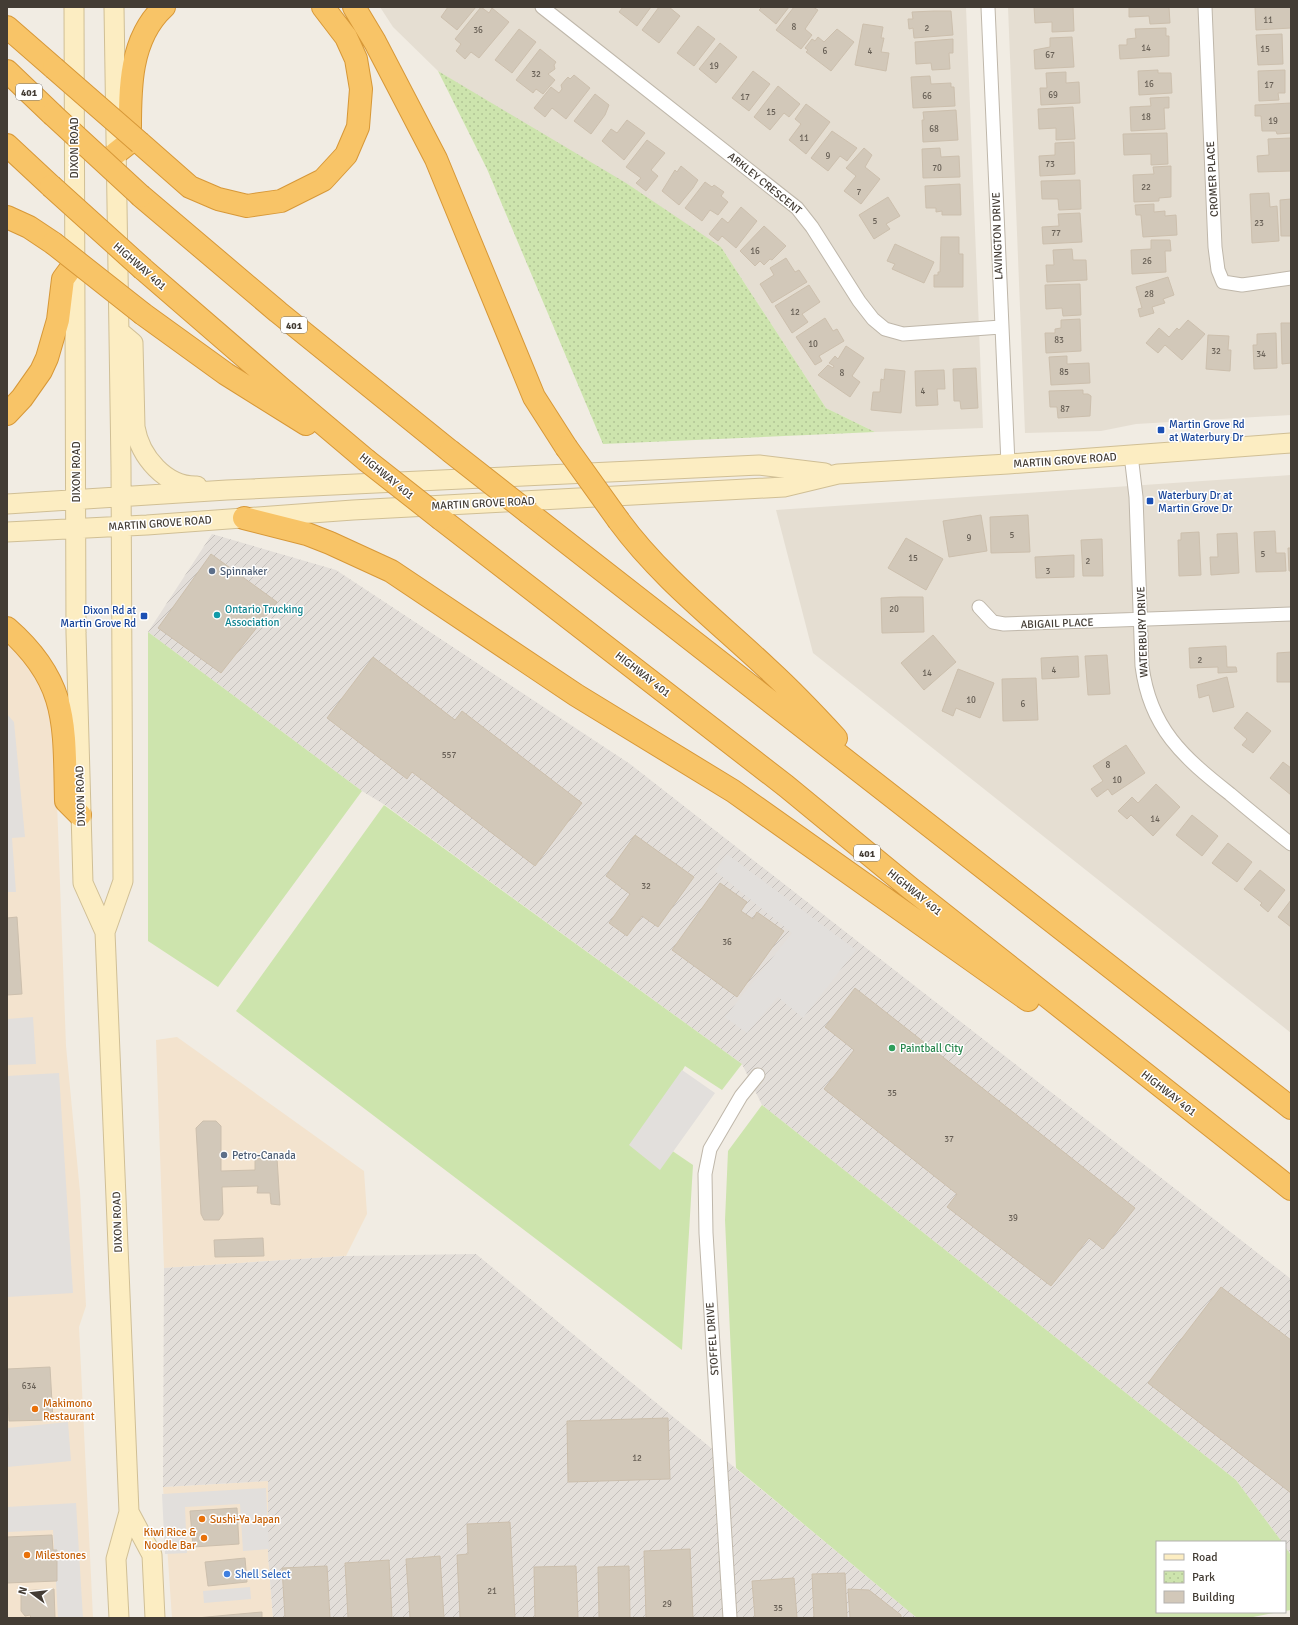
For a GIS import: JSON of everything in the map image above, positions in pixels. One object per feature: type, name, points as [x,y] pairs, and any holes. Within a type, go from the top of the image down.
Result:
[{"type":"highway","points":[[116,153],[130,142],[130,95],[138,49],[152,21],[164,7]]},
{"type":"highway","points":[[7,27],[190,187],[218,199],[247,206],[281,201],[323,180],[346,155],[358,127],[360,89],[356,59],[346,37],[322,7]]},
{"type":"highway","points":[[354,7],[375,42],[436,159],[534,397],[566,447],[632,539],[660,569],[802,701],[877,784]]},
{"type":"highway","name":"401","points":[[7,71],[141,196],[278,312],[529,513],[1291,1108]]},
{"type":"highway","name":"HIGHWAY 401","points":[[7,145],[143,269],[366,460],[786,786],[910,888],[1291,1190]]},
{"type":"highway","points":[[7,217],[29,227],[53,243],[143,314],[254,393],[366,460]]},
{"type":"highway","points":[[7,414],[22,398],[38,375],[47,358],[58,320],[63,279],[74,264]]},
{"type":"highway","points":[[244,518],[330,543],[391,571],[576,695],[733,791],[1054,1019],[1154,1082]]},
{"type":"highway","points":[[7,628],[36,656],[55,689],[64,729],[66,801],[80,815]]},
{"type":"main road","name":"DIXON ROAD","points":[[74,7],[76,633],[82,883],[105,932]]},
{"type":"main road","name":"DIXON ROAD","points":[[114,7],[120,332],[123,881],[105,932],[129,1512],[116,1559],[119,1618]]},
{"type":"main road","points":[[120,332],[133,343],[135,427],[137,438],[147,458],[162,473],[186,486],[219,486],[228,490]]},
{"type":"main road","name":"MARTIN GROVE ROAD","points":[[7,504],[228,490],[759,465],[838,474],[1008,464],[1291,443]]},
{"type":"main road","name":"MARTIN GROVE ROAD","points":[[7,532],[121,526],[368,509],[784,487],[838,474]]},
{"type":"main road","name":"DIXON ROAD","points":[[129,1512],[152,1556],[155,1618]]},
{"type":"street","name":"ARKLEY CRESCENT","points":[[542,7],[797,208],[812,226],[859,301],[873,319],[885,329],[903,334],[1001,327]]},
{"type":"street","name":"LAVINGTON DRIVE","points":[[988,7],[1008,464]]},
{"type":"street","name":"CROMER PLACE","points":[[1205,7],[1215,247],[1218,270],[1223,282],[1242,285],[1291,278]]},
{"type":"street","name":"WATERBURY DRIVE","points":[[1131,455],[1135,486],[1142,666],[1145,688],[1153,710],[1166,733],[1184,755],[1291,844]]},
{"type":"street","name":"ABIGAIL PLACE","points":[[978,607],[993,622],[1004,624],[1141,618],[1291,614]]},
{"type":"street","name":"STOFFEL DRIVE","points":[[730,1618],[706,1241],[705,1174],[710,1149],[741,1096],[758,1075]]},
{"type":"shaded area","points":[[380,7],[966,7],[983,428],[875,432],[826,408],[721,247],[438,71],[393,27]]},
{"type":"shaded area","points":[[1008,7],[1291,7],[1291,415],[1136,424],[1101,431],[1025,433]]},
{"type":"shaded area","points":[[1291,475],[1291,1033],[813,653],[776,510]]},
{"type":"shaded area","points":[[212,534],[336,570],[630,764],[1291,1279],[1291,1555],[1286,1548],[1286,1541],[1281,1541],[1236,1480],[762,1105],[742,1064],[385,805],[362,791],[148,632]]},
{"type":"shaded area","points":[[7,645],[15,650],[45,686],[41,691],[48,704],[55,748],[66,1046],[80,1192],[86,1306],[79,1327],[93,1618],[7,1618]]},
{"type":"shaded area","points":[[7,714],[14,722],[25,837],[12,838],[16,892],[7,892]]},
{"type":"shaded area","points":[[727,854],[856,950],[803,1018],[778,997],[747,1033],[725,1017],[792,933],[715,871]]},
{"type":"shaded area","points":[[33,1017],[36,1064],[7,1065],[7,1019]]},
{"type":"shaded area","points":[[177,1037],[364,1171],[367,1214],[346,1256],[164,1268],[156,1040]]},
{"type":"shaded area","points":[[682,1070],[715,1093],[660,1170],[629,1145]]},
{"type":"shaded area","points":[[59,1073],[73,1293],[7,1297],[7,1076]]},
{"type":"shaded area","points":[[476,1254],[917,1618],[273,1618],[268,1555],[268,1481],[163,1487],[164,1268],[346,1256]]},
{"type":"shaded area","points":[[68,1422],[71,1461],[7,1467],[7,1428]]},
{"type":"shaded area","points":[[268,1481],[268,1555],[273,1618],[172,1618],[163,1487]]},
{"type":"shaded area","points":[[266,1488],[269,1549],[243,1551],[240,1504],[185,1507],[187,1553],[165,1554],[162,1494]]},
{"type":"shaded area","points":[[76,1503],[83,1618],[58,1618],[53,1530],[7,1532],[7,1507]]},
{"type":"shaded area","points":[[250,1587],[251,1599],[204,1603],[203,1591]]},
{"type":"green space","points":[[438,71],[626,183],[721,247],[826,408],[875,432],[603,444],[487,169]]},
{"type":"green space","points":[[148,632],[362,791],[218,987],[148,941]]},
{"type":"green space","points":[[384,805],[742,1064],[722,1090],[685,1066],[646,1133],[693,1165],[682,1350],[236,1011]]},
{"type":"green space","points":[[762,1105],[1236,1480],[1281,1541],[1156,1541],[1156,1613],[1274,1613],[1248,1618],[917,1618],[736,1468],[725,1220],[728,1151]]},
{"type":"green space","points":[[1286,1548],[1291,1555],[1291,1610],[1286,1611]]},
{"type":"building","points":[[448,7],[476,7],[457,30],[441,17]]},
{"type":"building","points":[[481,7],[489,13],[492,8],[509,22],[479,58],[471,52],[465,59],[456,51],[461,44],[455,39]]},
{"type":"building","points":[[623,7],[651,7],[637,26],[619,12]]},
{"type":"building","points":[[659,7],[669,7],[680,16],[659,43],[642,30]]},
{"type":"building","points":[[762,7],[789,7],[776,24],[759,10]]},
{"type":"building","points":[[794,7],[813,7],[818,10],[805,29],[812,35],[801,49],[776,30]]},
{"type":"building","points":[[1034,7],[1073,7],[1074,31],[1052,32],[1052,22],[1035,23]]},
{"type":"building","points":[[1129,7],[1169,7],[1170,23],[1150,24],[1149,16],[1129,17]]},
{"type":"building","points":[[1255,7],[1291,7],[1291,28],[1256,30]]},
{"type":"building","points":[[951,11],[953,35],[914,38],[913,28],[909,29],[908,19],[913,19],[912,12]]},
{"type":"building","points":[[863,24],[883,27],[881,38],[884,38],[881,52],[889,53],[886,71],[855,65]]},
{"type":"building","points":[[698,26],[715,39],[694,66],[677,53]]},
{"type":"building","points":[[1166,28],[1166,36],[1169,36],[1169,56],[1120,59],[1119,45],[1127,45],[1127,39],[1136,38],[1135,29]]},
{"type":"building","points":[[519,29],[536,42],[512,73],[495,60]]},
{"type":"building","points":[[837,29],[854,42],[831,71],[806,52],[808,50],[805,48],[812,39],[815,41],[818,37],[824,42]]},
{"type":"building","points":[[1282,34],[1283,64],[1258,65],[1256,35]]},
{"type":"building","points":[[1072,37],[1074,67],[1035,69],[1034,50],[1050,47],[1050,38]]},
{"type":"building","points":[[953,39],[953,53],[949,53],[950,69],[932,70],[931,63],[916,64],[915,42]]},
{"type":"building","points":[[720,43],[737,57],[716,83],[699,69]]},
{"type":"building","points":[[540,49],[556,62],[554,65],[555,69],[548,74],[555,80],[543,94],[536,89],[533,93],[516,80]]},
{"type":"building","points":[[1158,70],[1158,73],[1171,73],[1172,93],[1139,95],[1138,71]]},
{"type":"building","points":[[1285,70],[1285,93],[1278,93],[1279,100],[1259,101],[1258,71]]},
{"type":"building","points":[[753,71],[770,84],[749,111],[732,98]]},
{"type":"building","points":[[1066,72],[1066,83],[1079,82],[1080,103],[1041,105],[1040,88],[1047,88],[1046,73]]},
{"type":"building","points":[[574,75],[590,88],[566,119],[552,108],[545,117],[534,108],[551,87],[559,93],[562,89],[561,85],[566,79],[568,77],[570,79]]},
{"type":"building","points":[[930,76],[931,84],[951,83],[951,87],[954,87],[955,106],[913,108],[911,77]]},
{"type":"building","points":[[778,86],[800,104],[789,117],[784,113],[770,130],[754,117]]},
{"type":"building","points":[[595,94],[609,105],[605,115],[591,134],[574,121]]},
{"type":"building","points":[[1169,97],[1169,108],[1164,108],[1165,129],[1131,131],[1130,107],[1151,106],[1150,98]]},
{"type":"building","points":[[1291,103],[1291,133],[1277,134],[1276,131],[1262,131],[1261,116],[1255,116],[1255,105]]},
{"type":"building","points":[[806,104],[830,122],[806,154],[789,140],[801,124],[795,119]]},
{"type":"building","points":[[1073,107],[1075,139],[1056,140],[1056,128],[1039,129],[1038,109]]},
{"type":"building","points":[[956,110],[958,140],[923,142],[923,112]]},
{"type":"building","points":[[627,120],[645,133],[624,160],[602,141],[611,129],[617,133]]},
{"type":"building","points":[[832,131],[857,148],[847,161],[840,156],[828,171],[811,158]]},
{"type":"building","points":[[1167,133],[1168,164],[1151,165],[1151,154],[1124,155],[1123,134]]},
{"type":"building","points":[[1291,138],[1291,171],[1258,172],[1257,156],[1269,155],[1268,139]]},
{"type":"building","points":[[647,140],[665,153],[651,170],[658,176],[646,191],[636,183],[641,178],[626,167]]},
{"type":"building","points":[[1074,142],[1075,174],[1040,176],[1039,156],[1055,155],[1055,143]]},
{"type":"building","points":[[864,148],[872,155],[865,167],[880,179],[861,204],[844,191],[856,176],[846,168]]},
{"type":"building","points":[[940,148],[941,157],[959,156],[960,177],[923,178],[922,149]]},
{"type":"building","points":[[681,166],[698,180],[679,205],[662,191],[675,170],[677,172]]},
{"type":"building","points":[[1171,166],[1171,197],[1159,198],[1159,201],[1134,202],[1133,175],[1154,174],[1153,167]]},
{"type":"building","points":[[1080,180],[1081,209],[1059,210],[1058,199],[1042,199],[1041,181]]},
{"type":"building","points":[[705,182],[712,187],[714,185],[724,192],[721,196],[728,202],[718,215],[710,210],[702,221],[685,208]]},
{"type":"building","points":[[960,184],[961,215],[942,215],[942,211],[936,212],[936,208],[926,208],[925,186]]},
{"type":"building","points":[[1269,193],[1270,207],[1277,206],[1279,241],[1252,243],[1250,194]]},
{"type":"building","points":[[888,197],[900,216],[886,224],[890,229],[874,239],[859,215]]},
{"type":"building","points":[[1291,199],[1291,236],[1281,236],[1280,200]]},
{"type":"building","points":[[1154,204],[1154,212],[1165,211],[1165,216],[1176,215],[1177,235],[1143,237],[1141,215],[1136,215],[1135,205]]},
{"type":"building","points":[[741,207],[757,221],[736,248],[722,236],[718,241],[709,234],[722,218],[728,223]]},
{"type":"building","points":[[1080,213],[1082,242],[1043,244],[1042,227],[1059,226],[1058,214]]},
{"type":"building","points":[[764,226],[786,246],[772,260],[770,259],[764,265],[760,261],[755,266],[740,251]]},
{"type":"building","points":[[941,237],[959,237],[959,254],[963,254],[963,287],[934,287],[934,275],[938,275],[938,272],[940,272]]},
{"type":"building","points":[[1151,240],[1170,240],[1171,251],[1165,251],[1166,272],[1132,274],[1131,250],[1151,249]]},
{"type":"building","points":[[895,244],[934,262],[924,283],[892,269],[895,264],[887,261]]},
{"type":"building","points":[[1072,249],[1073,260],[1086,260],[1087,280],[1047,282],[1046,265],[1054,265],[1053,250]]},
{"type":"building","points":[[786,258],[795,272],[799,270],[807,282],[772,303],[760,284],[774,275],[770,268]]},
{"type":"building","points":[[1168,277],[1174,295],[1163,299],[1165,303],[1152,307],[1154,313],[1140,317],[1138,309],[1142,308],[1136,287]]},
{"type":"building","points":[[1080,284],[1081,315],[1063,316],[1062,308],[1046,309],[1045,285]]},
{"type":"building","points":[[809,285],[820,302],[802,314],[808,322],[792,333],[775,306]]},
{"type":"building","points":[[825,318],[833,331],[837,329],[844,341],[819,356],[822,361],[815,365],[796,337]]},
{"type":"building","points":[[1080,319],[1081,351],[1046,353],[1045,333],[1055,333],[1055,329],[1061,328],[1061,320]]},
{"type":"building","points":[[1188,320],[1205,334],[1182,360],[1165,345],[1158,353],[1146,343],[1159,328],[1169,337],[1177,328],[1179,330]]},
{"type":"building","points":[[1281,323],[1291,323],[1291,363],[1282,364]]},
{"type":"building","points":[[1276,333],[1277,368],[1254,369],[1253,345],[1257,345],[1257,334]]},
{"type":"building","points":[[1208,335],[1229,336],[1228,350],[1231,350],[1230,371],[1206,369]]},
{"type":"building","points":[[846,346],[864,358],[852,376],[860,382],[850,397],[818,375],[828,365],[833,368],[834,366],[829,363],[835,356],[838,359]]},
{"type":"building","points":[[1067,356],[1067,364],[1089,363],[1090,383],[1051,385],[1049,357]]},
{"type":"building","points":[[976,368],[978,408],[961,409],[960,401],[954,401],[953,369]]},
{"type":"building","points":[[885,369],[905,371],[901,413],[871,410],[873,392],[880,392],[881,379],[884,380]]},
{"type":"building","points":[[944,370],[945,389],[937,389],[938,405],[916,406],[915,371]]},
{"type":"building","points":[[1083,390],[1083,394],[1088,394],[1091,396],[1090,416],[1058,418],[1057,407],[1050,407],[1049,391]]},
{"type":"building","points":[[981,515],[987,551],[949,557],[943,521]]},
{"type":"building","points":[[1028,515],[1030,552],[991,553],[990,517]]},
{"type":"building","points":[[1275,531],[1276,553],[1285,553],[1286,571],[1256,572],[1254,532]]},
{"type":"building","points":[[1199,532],[1201,575],[1179,576],[1178,540],[1181,540],[1181,533]]},
{"type":"building","points":[[1237,533],[1239,573],[1211,575],[1210,557],[1218,557],[1217,534]]},
{"type":"building","points":[[906,538],[943,559],[926,590],[888,568]]},
{"type":"building","points":[[1102,539],[1103,576],[1083,576],[1081,540]]},
{"type":"building","points":[[1288,548],[1291,548],[1291,571],[1289,571]]},
{"type":"building","name":"Ontario Trucking Association","points":[[211,554],[277,602],[221,673],[158,628]]},
{"type":"building","points":[[1074,555],[1074,577],[1036,578],[1035,557]]},
{"type":"building","points":[[923,597],[924,632],[882,633],[881,598]]},
{"type":"building","points":[[933,635],[956,662],[924,690],[901,663]]},
{"type":"building","points":[[1226,646],[1227,667],[1236,667],[1237,672],[1218,673],[1218,667],[1190,668],[1189,648]]},
{"type":"building","points":[[1291,652],[1291,682],[1277,682],[1277,653]]},
{"type":"building","points":[[1107,655],[1110,694],[1088,695],[1085,656]]},
{"type":"building","points":[[1078,656],[1079,677],[1042,679],[1041,658]]},
{"type":"building","points":[[373,657],[455,720],[462,711],[582,803],[535,866],[412,772],[407,779],[327,718]]},
{"type":"building","points":[[958,669],[994,683],[980,718],[956,708],[953,716],[942,711]]},
{"type":"building","points":[[1227,677],[1234,707],[1213,712],[1209,695],[1199,698],[1197,685]]},
{"type":"building","points":[[1036,678],[1038,720],[1003,721],[1002,679]]},
{"type":"building","points":[[1247,712],[1271,731],[1253,753],[1242,745],[1247,739],[1234,728]]},
{"type":"building","points":[[1126,745],[1145,773],[1112,795],[1108,789],[1097,797],[1091,789],[1103,781],[1093,766]]},
{"type":"building","points":[[1283,762],[1291,768],[1291,795],[1270,778]]},
{"type":"building","points":[[1156,784],[1180,807],[1153,836],[1131,815],[1127,819],[1118,811],[1132,797],[1138,803]]},
{"type":"building","points":[[1192,815],[1218,836],[1202,856],[1176,835]]},
{"type":"building","points":[[635,835],[694,877],[658,927],[642,916],[627,936],[609,923],[630,894],[606,876]]},
{"type":"building","points":[[1228,843],[1252,862],[1237,882],[1212,863]]},
{"type":"building","points":[[1260,870],[1285,890],[1268,912],[1260,905],[1262,903],[1244,889]]},
{"type":"building","points":[[720,883],[747,902],[741,911],[753,919],[757,912],[784,931],[737,997],[672,950]]},
{"type":"building","points":[[1291,900],[1291,927],[1278,917]]},
{"type":"building","points":[[17,917],[22,994],[7,995],[7,918]]},
{"type":"building","points":[[855,988],[1135,1208],[1103,1249],[1089,1238],[1051,1286],[947,1207],[957,1194],[824,1089],[854,1050],[825,1027]]},
{"type":"building","points":[[203,1121],[216,1121],[221,1126],[221,1171],[255,1170],[255,1158],[277,1158],[280,1205],[271,1204],[270,1193],[257,1193],[258,1186],[222,1187],[223,1214],[219,1220],[204,1220],[201,1214],[196,1128]]},
{"type":"building","points":[[263,1238],[264,1256],[215,1257],[214,1240]]},
{"type":"building","points":[[1221,1287],[1291,1340],[1291,1493],[1148,1383]]},
{"type":"building","points":[[50,1367],[53,1420],[9,1421],[7,1369]]},
{"type":"building","points":[[668,1418],[670,1479],[568,1482],[567,1421]]},
{"type":"building","points":[[237,1508],[239,1544],[193,1547],[190,1511]]},
{"type":"building","points":[[510,1522],[515,1618],[460,1618],[457,1555],[468,1554],[467,1524]]},
{"type":"building","points":[[52,1535],[53,1550],[57,1550],[57,1581],[7,1583],[7,1537]]},
{"type":"building","points":[[690,1549],[693,1618],[646,1618],[644,1551]]},
{"type":"building","points":[[440,1556],[444,1618],[410,1618],[406,1559]]},
{"type":"building","points":[[245,1558],[247,1582],[208,1586],[205,1562]]},
{"type":"building","points":[[389,1560],[392,1618],[348,1618],[345,1563]]},
{"type":"building","points":[[327,1566],[330,1618],[285,1618],[282,1568]]},
{"type":"building","points":[[576,1566],[578,1618],[535,1618],[534,1567]]},
{"type":"building","points":[[629,1566],[630,1618],[599,1618],[598,1567]]},
{"type":"building","points":[[845,1573],[847,1618],[814,1618],[812,1574]]},
{"type":"building","points":[[794,1578],[797,1618],[755,1618],[752,1581]]},
{"type":"building","points":[[54,1589],[55,1618],[31,1618],[30,1615],[25,1616],[21,1611],[21,1591]]},
{"type":"building","points":[[848,1589],[869,1590],[901,1615],[901,1618],[850,1618]]},
{"type":"building","points":[[262,1612],[262,1618],[197,1618],[228,1615]]},
{"type":"place","name":"Martin Grove Rd at Waterbury Dr","points":[[1161,430]]},
{"type":"place","name":"Waterbury Dr at Martin Grove Dr","points":[[1150,501]]},
{"type":"place","name":"Spinnaker","points":[[212,571]]},
{"type":"place","name":"Ontario Trucking Association","points":[[217,615]]},
{"type":"place","name":"Dixon Rd at Martin Grove Rd","points":[[144,616]]},
{"type":"place","name":"Paintball City","points":[[892,1048]]},
{"type":"place","name":"Petro-Canada","points":[[224,1155]]},
{"type":"place","name":"Makimono Restaurant","points":[[35,1409]]},
{"type":"place","name":"Sushi-Ya Japan","points":[[202,1519]]},
{"type":"place","name":"Kiwi Rice & Noodle Bar","points":[[204,1538]]},
{"type":"place","name":"Milestones","points":[[27,1555]]},
{"type":"place","name":"Shell Select","points":[[227,1574]]}]
